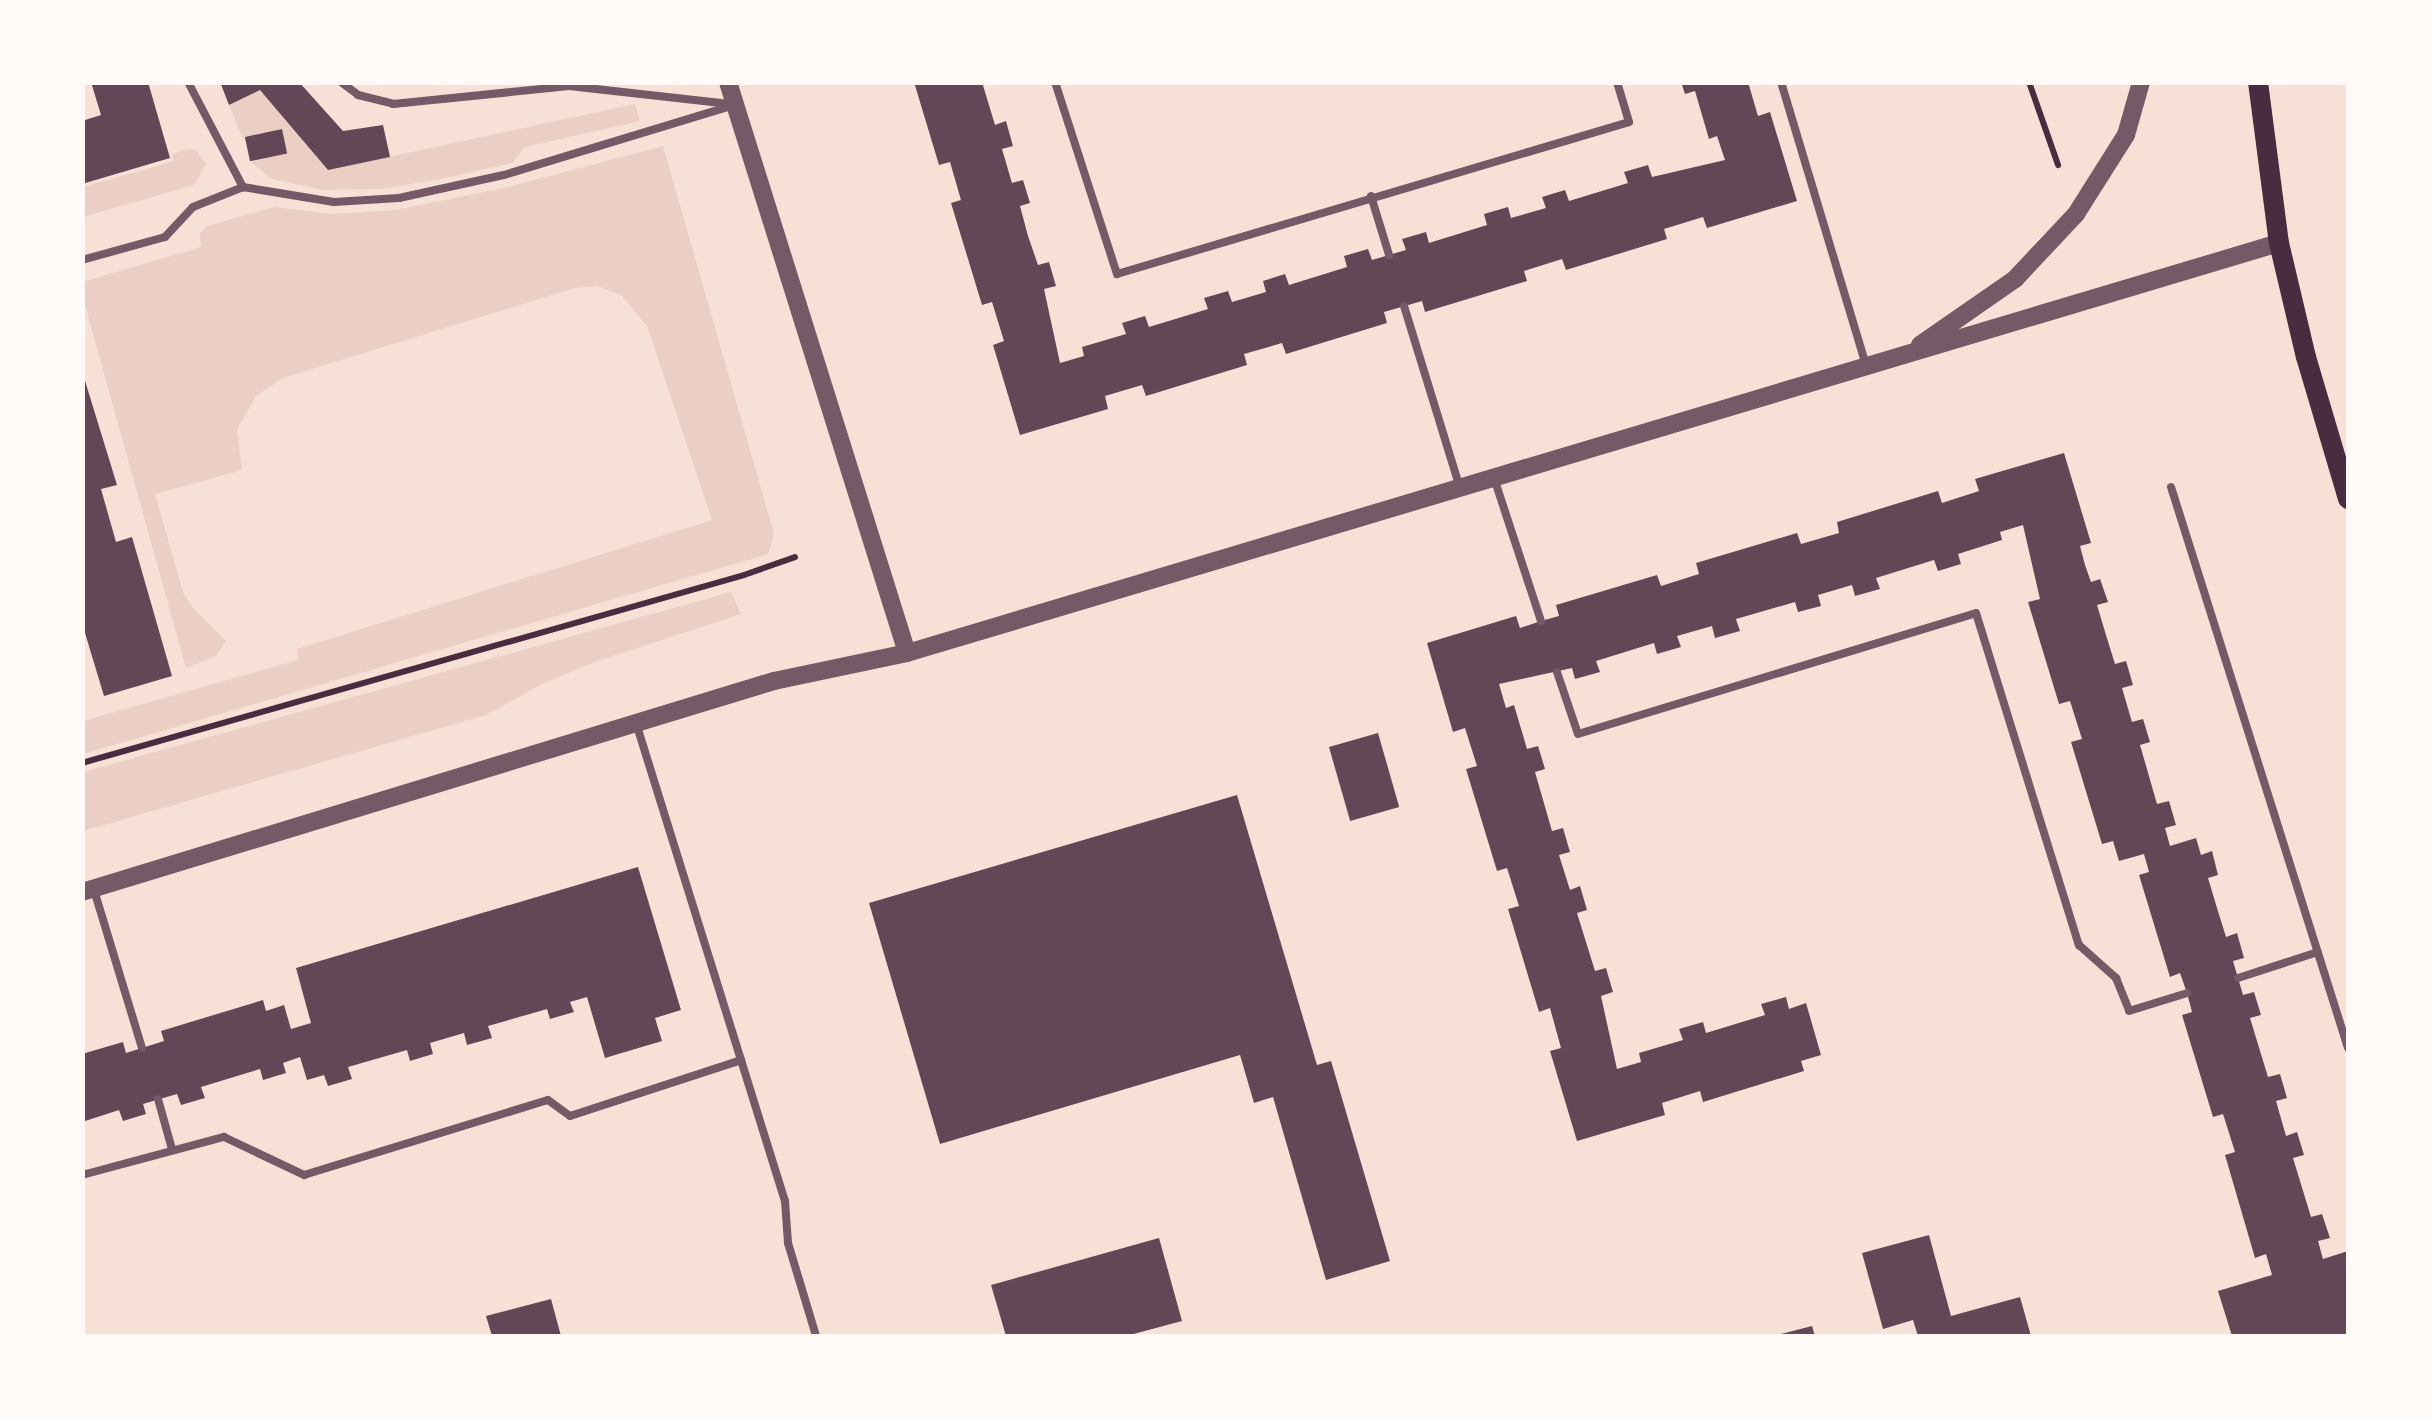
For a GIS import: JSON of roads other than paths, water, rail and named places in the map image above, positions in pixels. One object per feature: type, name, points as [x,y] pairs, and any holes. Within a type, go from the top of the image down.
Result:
[{"type":"main road","points":[[2258,82],[2279,243],[2306,357],[2348,499]]},
{"type":"street","points":[[728,82],[907,653]]},
{"type":"street","points":[[1907,354],[2015,278],[2076,214],[2126,135],[2140,82]]},
{"type":"street","points":[[88,890],[774,681],[907,653],[2279,243]]},
{"type":"lane","points":[[188,82],[243,186]]},
{"type":"lane","points":[[341,82],[358,95],[393,104],[569,86],[734,104]]},
{"type":"lane","points":[[1055,82],[1117,274],[1629,122],[1617,82]]},
{"type":"lane","points":[[1781,82],[1866,366]]},
{"type":"lane","points":[[82,260],[166,237],[193,207],[243,186],[322,201],[399,198],[504,175],[734,104]]},
{"type":"lane","points":[[1372,196],[1389,255]]},
{"type":"lane","points":[[1404,306],[1460,488]]},
{"type":"lane","points":[[1494,478],[1541,622]]},
{"type":"lane","points":[[2171,487],[2348,1048]]},
{"type":"lane","points":[[1558,672],[1578,734],[1976,613],[2079,945],[2116,978],[2129,1011],[2187,994]]},
{"type":"lane","points":[[636,722],[784,1201],[788,1242],[816,1336]]},
{"type":"lane","points":[[88,890],[142,1048]]},
{"type":"lane","points":[[2238,978],[2318,952]]},
{"type":"lane","points":[[82,1175],[224,1137],[304,1174],[548,1100],[570,1116],[741,1060]]},
{"type":"lane","points":[[158,1099],[172,1148]]}]
